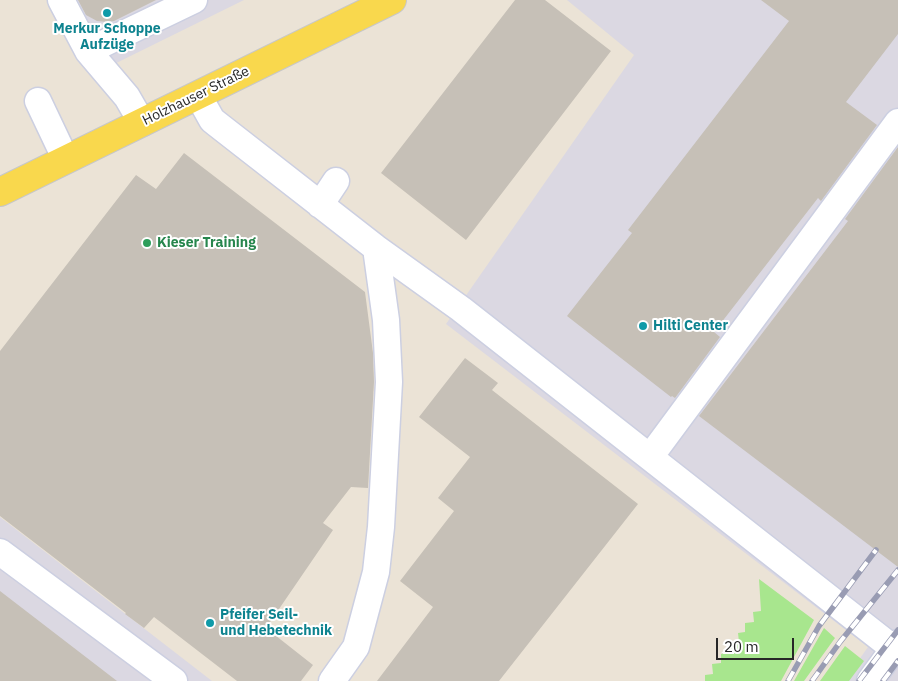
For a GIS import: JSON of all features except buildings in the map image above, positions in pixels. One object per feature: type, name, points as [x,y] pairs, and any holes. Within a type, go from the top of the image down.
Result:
[{"type":"main road","name":"Holzhauser Straße","points":[[0,192],[392,0]]},
{"type":"lane","points":[[61,0],[88,51],[127,97],[142,122]]},
{"type":"lane","points":[[88,51],[194,0]]},
{"type":"lane","points":[[198,95],[212,120],[376,248],[461,309],[896,646],[870,681]]},
{"type":"lane","points":[[38,101],[66,160]]},
{"type":"lane","points":[[650,457],[898,122]]},
{"type":"lane","points":[[320,205],[336,181]]},
{"type":"lane","points":[[332,681],[356,646],[376,572],[381,526],[389,382],[386,320],[376,248]]},
{"type":"lane","points":[[0,552],[174,681]]},
{"type":"shaded area","points":[[53,0],[244,0],[92,75]]},
{"type":"shaded area","points":[[567,0],[898,0],[898,681],[844,681],[868,647],[446,324],[634,55]]},
{"type":"shaded area","points":[[0,517],[212,681],[0,681]]},
{"type":"green space","points":[[759,579],[814,620],[781,681],[705,681],[705,675],[713,674],[712,664],[721,663],[721,654],[729,653],[729,643],[739,642],[738,633],[745,632],[745,623],[754,622],[753,612],[761,611]]},
{"type":"green space","points":[[824,628],[835,638],[804,681],[794,681]]},
{"type":"green space","points":[[845,646],[864,661],[849,681],[820,681]]},
{"type":"railway","points":[[788,681],[819,626],[876,550]]},
{"type":"railway","points":[[812,681],[840,642],[898,570]]},
{"type":"railway","points":[[859,681],[898,630]]},
{"type":"railway","points":[[883,681],[898,661]]},
{"type":"place","name":"Merkur Schoppe Aufzüge","points":[[107,13]]},
{"type":"place","name":"Kieser Training","points":[[147,243]]},
{"type":"place","name":"Hilti Center","points":[[643,326]]},
{"type":"place","name":"Pfeifer Seil- und Hebetechnik","points":[[210,623]]}]
